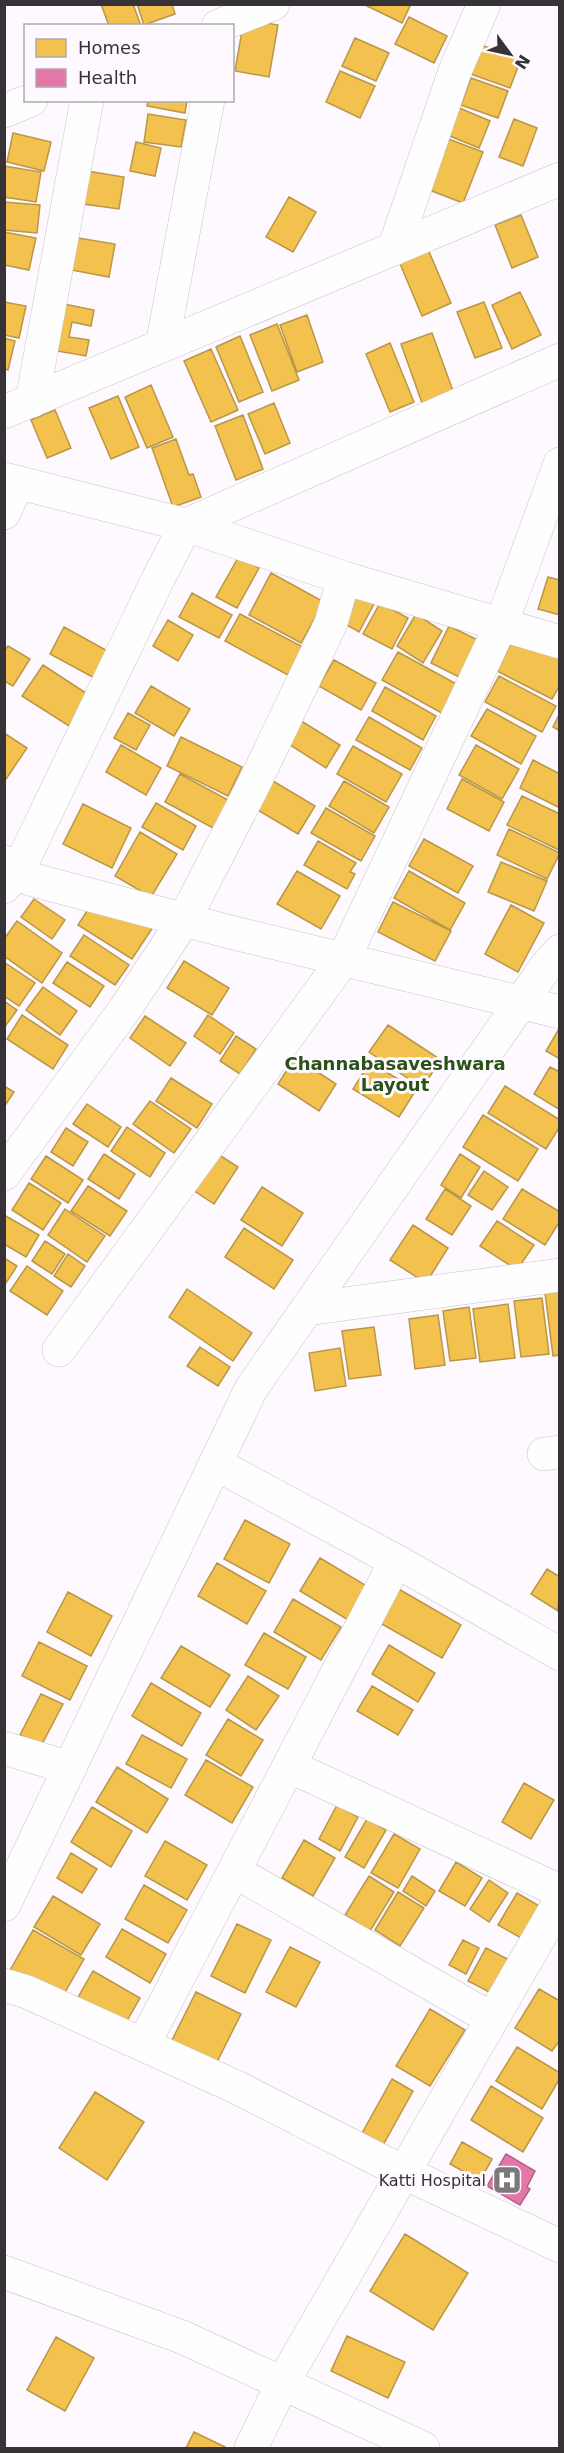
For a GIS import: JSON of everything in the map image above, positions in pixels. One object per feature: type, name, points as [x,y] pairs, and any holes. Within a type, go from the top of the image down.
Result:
[{"type":"street","points":[[223,24],[273,4]]},
{"type":"street","points":[[394,249],[455,71],[484,4]]},
{"type":"street","points":[[4,111],[26,102]]},
{"type":"street","points":[[18,407],[87,102]]},
{"type":"street","points":[[162,346],[208,102]]},
{"type":"street","points":[[18,407],[560,179]]},
{"type":"street","points":[[560,360],[186,525],[9,873],[184,920],[560,1012]]},
{"type":"street","points":[[59,1350],[343,960],[501,625],[560,464]]},
{"type":"street","points":[[9,492],[186,525],[344,578],[560,642]]},
{"type":"street","points":[[4,1174],[125,1009],[184,920],[255,782],[331,623],[344,578]]},
{"type":"street","points":[[4,1905],[251,1389],[520,1004],[560,951]]},
{"type":"street","points":[[307,1309],[560,1275]]},
{"type":"street","points":[[216,1464],[396,1561],[560,1654]]},
{"type":"street","points":[[143,2045],[396,1561]]},
{"type":"street","points":[[4,1748],[70,1768]]},
{"type":"street","points":[[289,1766],[560,1892]]},
{"type":"street","points":[[234,1871],[492,2019]]},
{"type":"street","points":[[251,2448],[282,2384],[560,1901]]},
{"type":"street","points":[[4,1985],[27,1992],[236,2087],[403,2172],[560,2246]]},
{"type":"street","points":[[4,2272],[182,2337],[423,2448]]},
{"type":"building: Homes","points":[[101,4],[133,4],[140,24],[108,24]]},
{"type":"building: Homes","points":[[137,4],[172,4],[175,14],[144,24]]},
{"type":"building: Homes","points":[[363,4],[411,4],[402,23]]},
{"type":"building: Homes","points":[[409,17],[447,36],[434,63],[395,44]]},
{"type":"building: Homes","points":[[244,19],[278,25],[269,77],[235,71]]},
{"type":"building: Homes","points":[[355,38],[389,53],[376,81],[342,66]]},
{"type":"building: Homes","points":[[478,44],[521,59],[510,88],[468,73]]},
{"type":"building: Homes","points":[[340,71],[375,86],[360,118],[326,102]]},
{"type":"building: Homes","points":[[471,78],[508,91],[498,118],[461,105]]},
{"type":"building: Homes","points":[[148,102],[187,102],[185,113],[147,106]]},
{"type":"building: Homes","points":[[457,107],[490,121],[479,148],[445,134]]},
{"type":"building: Homes","points":[[148,114],[186,120],[181,147],[144,142]]},
{"type":"building: Homes","points":[[514,119],[537,128],[523,166],[499,157]]},
{"type":"building: Homes","points":[[13,133],[51,142],[44,171],[7,162]]},
{"type":"building: Homes","points":[[443,137],[483,152],[463,203],[424,188]]},
{"type":"building: Homes","points":[[136,142],[161,148],[155,176],[130,171]]},
{"type":"building: Homes","points":[[4,166],[41,172],[36,202],[4,197]]},
{"type":"building: Homes","points":[[81,170],[124,177],[119,209],[76,203]]},
{"type":"building: Homes","points":[[289,197],[316,212],[293,252],[266,237]]},
{"type":"building: Homes","points":[[4,202],[40,205],[37,233],[4,230]]},
{"type":"building: Homes","points":[[521,215],[538,257],[512,268],[495,225]]},
{"type":"building: Homes","points":[[4,232],[36,238],[29,270],[4,265]]},
{"type":"building: Homes","points":[[72,237],[115,244],[109,277],[66,269]]},
{"type":"building: Homes","points":[[427,247],[451,303],[422,316],[398,259]]},
{"type":"building: Homes","points":[[520,292],[541,335],[512,349],[492,305]]},
{"type":"building: Homes","points":[[4,302],[26,306],[19,338],[4,335]]},
{"type":"building: Homes","points":[[54,302],[94,310],[91,326],[72,322],[69,337],[89,340],[86,356],[45,349]]},
{"type":"building: Homes","points":[[484,302],[502,348],[475,358],[457,312]]},
{"type":"building: Homes","points":[[307,315],[323,362],[297,372],[280,325]]},
{"type":"building: Homes","points":[[277,324],[299,380],[272,391],[250,335]]},
{"type":"building: Homes","points":[[432,333],[453,391],[422,403],[401,344]]},
{"type":"building: Homes","points":[[240,336],[263,392],[239,402],[216,347]]},
{"type":"building: Homes","points":[[4,338],[15,341],[8,370],[4,369]]},
{"type":"building: Homes","points":[[390,343],[414,402],[390,412],[366,354]]},
{"type":"building: Homes","points":[[211,349],[238,410],[211,422],[184,361]]},
{"type":"building: Homes","points":[[151,385],[173,437],[147,448],[125,397]]},
{"type":"building: Homes","points":[[118,396],[139,447],[111,459],[89,408]]},
{"type":"building: Homes","points":[[274,403],[290,443],[265,454],[248,414]]},
{"type":"building: Homes","points":[[55,410],[71,448],[47,458],[31,420]]},
{"type":"building: Homes","points":[[243,415],[263,469],[236,480],[215,426]]},
{"type":"building: Homes","points":[[176,439],[189,475],[193,474],[201,497],[173,507],[152,448]]},
{"type":"building: Homes","points":[[239,556],[259,568],[237,608],[216,597]]},
{"type":"building: Homes","points":[[271,573],[324,602],[301,643],[249,615]]},
{"type":"building: Homes","points":[[548,577],[560,580],[560,615],[538,609]]},
{"type":"building: Homes","points":[[356,592],[375,602],[359,632],[340,621]]},
{"type":"building: Homes","points":[[192,593],[232,615],[219,638],[179,617]]},
{"type":"building: Homes","points":[[380,603],[408,618],[392,649],[363,634]]},
{"type":"building: Homes","points":[[240,614],[303,647],[288,675],[225,641]]},
{"type":"building: Homes","points":[[416,614],[442,631],[423,663],[397,646]]},
{"type":"building: Homes","points":[[168,620],[193,635],[178,661],[153,646]]},
{"type":"building: Homes","points":[[449,626],[478,640],[459,677],[431,663]]},
{"type":"building: Homes","points":[[64,627],[113,654],[98,680],[50,654]]},
{"type":"building: Homes","points":[[514,637],[560,659],[560,685],[552,699],[497,671]]},
{"type":"building: Homes","points":[[8,646],[30,659],[13,686],[4,681],[4,651]]},
{"type":"building: Homes","points":[[398,652],[462,687],[447,716],[382,680]]},
{"type":"building: Homes","points":[[334,660],[376,683],[361,710],[319,686]]},
{"type":"building: Homes","points":[[43,665],[89,695],[69,726],[22,696]]},
{"type":"building: Homes","points":[[499,676],[556,706],[542,732],[485,702]]},
{"type":"building: Homes","points":[[151,686],[190,709],[174,736],[135,713]]},
{"type":"building: Homes","points":[[385,687],[436,716],[423,740],[372,711]]},
{"type":"building: Homes","points":[[487,709],[536,736],[521,764],[471,736]]},
{"type":"building: Homes","points":[[128,713],[150,725],[136,750],[114,738]]},
{"type":"building: Homes","points":[[560,713],[560,731],[553,727]]},
{"type":"building: Homes","points":[[369,717],[422,748],[410,770],[356,740]]},
{"type":"building: Homes","points":[[298,719],[340,745],[326,768],[284,741]]},
{"type":"building: Homes","points":[[4,733],[27,748],[6,779],[4,777]]},
{"type":"building: Homes","points":[[181,737],[242,767],[228,796],[167,766]]},
{"type":"building: Homes","points":[[121,745],[161,768],[146,795],[106,772]]},
{"type":"building: Homes","points":[[476,745],[519,769],[502,799],[459,775]]},
{"type":"building: Homes","points":[[353,746],[402,774],[386,802],[337,774]]},
{"type":"building: Homes","points":[[533,760],[560,774],[560,808],[520,788]]},
{"type":"building: Homes","points":[[180,774],[228,800],[213,828],[165,802]]},
{"type":"building: Homes","points":[[462,779],[504,802],[489,831],[447,809]]},
{"type":"building: Homes","points":[[273,781],[315,806],[298,834],[256,809]]},
{"type":"building: Homes","points":[[344,781],[389,807],[374,833],[329,806]]},
{"type":"building: Homes","points":[[522,796],[560,814],[559,850],[507,825]]},
{"type":"building: Homes","points":[[156,803],[196,826],[183,850],[142,827]]},
{"type":"building: Homes","points":[[83,804],[131,828],[112,868],[63,844]]},
{"type":"building: Homes","points":[[326,808],[375,836],[361,861],[311,833]]},
{"type":"building: Homes","points":[[509,829],[560,853],[547,879],[497,855]]},
{"type":"building: Homes","points":[[140,832],[177,854],[151,897],[115,876]]},
{"type":"building: Homes","points":[[424,839],[473,866],[458,893],[409,866]]},
{"type":"building: Homes","points":[[318,841],[356,863],[350,872],[355,874],[347,889],[304,865]]},
{"type":"building: Homes","points":[[501,862],[547,881],[534,911],[488,892]]},
{"type":"building: Homes","points":[[297,871],[340,896],[321,929],[277,904]]},
{"type":"building: Homes","points":[[409,871],[465,903],[450,930],[394,898]]},
{"type":"building: Homes","points":[[34,899],[65,920],[52,939],[21,917]]},
{"type":"building: Homes","points":[[393,902],[451,931],[435,961],[378,932]]},
{"type":"building: Homes","points":[[92,903],[153,927],[132,959],[78,925]]},
{"type":"building: Homes","points":[[511,905],[544,923],[518,972],[485,954]]},
{"type":"building: Homes","points":[[17,921],[62,953],[42,983],[4,956],[4,939]]},
{"type":"building: Homes","points":[[84,935],[129,965],[115,985],[70,956]]},
{"type":"building: Homes","points":[[184,961],[229,988],[212,1015],[167,988]]},
{"type":"building: Homes","points":[[4,962],[35,983],[19,1006],[4,996]]},
{"type":"building: Homes","points":[[67,962],[104,986],[90,1007],[53,983]]},
{"type":"building: Homes","points":[[43,987],[77,1011],[60,1035],[26,1010]]},
{"type":"building: Homes","points":[[4,1001],[17,1010],[4,1028]]},
{"type":"building: Homes","points":[[22,1015],[68,1045],[53,1069],[7,1039]]},
{"type":"building: Homes","points":[[208,1015],[234,1033],[220,1054],[194,1036]]},
{"type":"building: Homes","points":[[145,1016],[186,1043],[170,1066],[130,1038]]},
{"type":"building: Homes","points":[[388,1025],[441,1060],[422,1088],[369,1052]]},
{"type":"building: Homes","points":[[560,1027],[560,1059],[546,1051]]},
{"type":"building: Homes","points":[[236,1036],[256,1049],[240,1074],[220,1061]]},
{"type":"building: Homes","points":[[295,1057],[336,1084],[319,1111],[278,1084]]},
{"type":"building: Homes","points":[[370,1062],[416,1090],[399,1117],[353,1089]]},
{"type":"building: Homes","points":[[550,1067],[560,1072],[560,1110],[534,1094]]},
{"type":"building: Homes","points":[[171,1078],[212,1104],[197,1128],[156,1101]]},
{"type":"building: Homes","points":[[4,1086],[14,1092],[4,1107]]},
{"type":"building: Homes","points":[[505,1086],[560,1120],[560,1126],[546,1149],[488,1113]]},
{"type":"building: Homes","points":[[150,1101],[191,1129],[174,1153],[133,1124]]},
{"type":"building: Homes","points":[[87,1104],[121,1127],[108,1147],[73,1124]]},
{"type":"building: Homes","points":[[483,1115],[538,1149],[518,1181],[463,1147]]},
{"type":"building: Homes","points":[[127,1127],[165,1153],[150,1177],[111,1151]]},
{"type":"building: Homes","points":[[66,1128],[88,1142],[73,1166],[51,1152]]},
{"type":"building: Homes","points":[[213,1151],[238,1167],[214,1204],[190,1188]]},
{"type":"building: Homes","points":[[104,1154],[135,1174],[119,1199],[88,1179]]},
{"type":"building: Homes","points":[[460,1154],[480,1167],[461,1198],[441,1185]]},
{"type":"building: Homes","points":[[46,1156],[83,1180],[68,1203],[31,1179]]},
{"type":"building: Homes","points":[[484,1171],[508,1187],[492,1210],[468,1195]]},
{"type":"building: Homes","points":[[29,1183],[61,1203],[43,1230],[12,1210]]},
{"type":"building: Homes","points":[[88,1186],[127,1211],[110,1236],[71,1211]]},
{"type":"building: Homes","points":[[262,1187],[303,1213],[282,1246],[241,1220]]},
{"type":"building: Homes","points":[[445,1189],[471,1206],[452,1235],[426,1219]]},
{"type":"building: Homes","points":[[522,1189],[560,1212],[560,1221],[545,1245],[503,1219]]},
{"type":"building: Homes","points":[[65,1209],[105,1236],[87,1262],[48,1235]]},
{"type":"building: Homes","points":[[4,1215],[39,1235],[26,1257],[4,1244]]},
{"type":"building: Homes","points":[[497,1221],[534,1245],[517,1270],[480,1246]]},
{"type":"building: Homes","points":[[413,1225],[448,1248],[426,1283],[390,1260]]},
{"type":"building: Homes","points":[[244,1228],[293,1260],[274,1289],[225,1257]]},
{"type":"building: Homes","points":[[45,1241],[65,1254],[52,1274],[32,1261]]},
{"type":"building: Homes","points":[[68,1254],[85,1266],[71,1287],[54,1276]]},
{"type":"building: Homes","points":[[4,1258],[17,1266],[4,1286]]},
{"type":"building: Homes","points":[[27,1266],[63,1291],[47,1315],[10,1291]]},
{"type":"building: Homes","points":[[187,1289],[252,1333],[233,1361],[169,1317]]},
{"type":"building: Homes","points":[[560,1291],[560,1355],[553,1356],[545,1293]]},
{"type":"building: Homes","points":[[542,1298],[549,1354],[521,1357],[514,1301]]},
{"type":"building: Homes","points":[[508,1304],[515,1358],[480,1362],[473,1309]]},
{"type":"building: Homes","points":[[469,1307],[476,1358],[450,1361],[443,1311]]},
{"type":"building: Homes","points":[[438,1315],[445,1365],[415,1369],[409,1319]]},
{"type":"building: Homes","points":[[374,1327],[381,1375],[349,1379],[342,1331]]},
{"type":"building: Homes","points":[[200,1347],[230,1367],[218,1386],[187,1366]]},
{"type":"building: Homes","points":[[340,1348],[346,1386],[315,1391],[309,1353]]},
{"type":"building: Homes","points":[[245,1520],[290,1544],[269,1583],[224,1559]]},
{"type":"building: Homes","points":[[320,1558],[370,1588],[350,1621],[300,1591]]},
{"type":"building: Homes","points":[[217,1563],[266,1591],[247,1624],[198,1596]]},
{"type":"building: Homes","points":[[547,1569],[560,1577],[558,1611],[531,1594]]},
{"type":"building: Homes","points":[[390,1584],[461,1625],[442,1658],[371,1618]]},
{"type":"building: Homes","points":[[68,1592],[112,1616],[91,1656],[47,1632]]},
{"type":"building: Homes","points":[[293,1599],[341,1627],[321,1660],[274,1632]]},
{"type":"building: Homes","points":[[264,1633],[306,1657],[288,1689],[245,1665]]},
{"type":"building: Homes","points":[[39,1642],[87,1666],[70,1700],[22,1676]]},
{"type":"building: Homes","points":[[389,1645],[435,1673],[418,1702],[372,1674]]},
{"type":"building: Homes","points":[[181,1646],[230,1675],[210,1707],[161,1678]]},
{"type":"building: Homes","points":[[248,1676],[279,1696],[256,1730],[226,1710]]},
{"type":"building: Homes","points":[[151,1683],[201,1713],[182,1746],[132,1716]]},
{"type":"building: Homes","points":[[372,1686],[413,1710],[398,1735],[357,1711]]},
{"type":"building: Homes","points":[[41,1694],[63,1704],[41,1746],[20,1735]]},
{"type":"building: Homes","points":[[228,1719],[263,1740],[241,1776],[206,1755]]},
{"type":"building: Homes","points":[[142,1735],[187,1759],[171,1788],[126,1764]]},
{"type":"building: Homes","points":[[206,1760],[253,1787],[232,1823],[185,1795]]},
{"type":"building: Homes","points":[[117,1767],[168,1799],[147,1833],[96,1802]]},
{"type":"building: Homes","points":[[524,1783],[554,1800],[531,1839],[502,1822]]},
{"type":"building: Homes","points":[[337,1805],[358,1817],[340,1851],[319,1839]]},
{"type":"building: Homes","points":[[92,1807],[132,1831],[111,1867],[71,1842]]},
{"type":"building: Homes","points":[[367,1819],[386,1830],[364,1868],[345,1857]]},
{"type":"building: Homes","points":[[394,1834],[420,1849],[398,1888],[371,1873]]},
{"type":"building: Homes","points":[[304,1840],[335,1858],[313,1896],[282,1878]]},
{"type":"building: Homes","points":[[165,1841],[207,1865],[187,1900],[145,1876]]},
{"type":"building: Homes","points":[[71,1853],[97,1869],[82,1893],[57,1878]]},
{"type":"building: Homes","points":[[456,1862],[482,1878],[465,1906],[439,1891]]},
{"type":"building: Homes","points":[[369,1876],[394,1892],[370,1931],[345,1915]]},
{"type":"building: Homes","points":[[412,1876],[435,1891],[426,1906],[403,1891]]},
{"type":"building: Homes","points":[[489,1880],[508,1893],[489,1922],[470,1909]]},
{"type":"building: Homes","points":[[144,1885],[187,1910],[168,1943],[125,1919]]},
{"type":"building: Homes","points":[[398,1892],[424,1908],[400,1946],[375,1930]]},
{"type":"building: Homes","points":[[517,1893],[548,1911],[530,1943],[498,1925]]},
{"type":"building: Homes","points":[[53,1896],[100,1924],[81,1955],[34,1927]]},
{"type":"building: Homes","points":[[237,1924],[271,1940],[245,1993],[211,1976]]},
{"type":"building: Homes","points":[[122,1929],[166,1954],[150,1983],[106,1957]]},
{"type":"building: Homes","points":[[33,1930],[84,1959],[60,2001],[9,1972]]},
{"type":"building: Homes","points":[[463,1940],[479,1948],[466,1974],[449,1965]]},
{"type":"building: Homes","points":[[290,1947],[320,1962],[296,2007],[266,1992]]},
{"type":"building: Homes","points":[[486,1948],[513,1962],[495,1995],[468,1981]]},
{"type":"building: Homes","points":[[93,1971],[140,1998],[124,2026],[77,1999]]},
{"type":"building: Homes","points":[[539,1989],[560,2001],[560,2040],[552,2051],[515,2028]]},
{"type":"building: Homes","points":[[196,1992],[241,2014],[214,2068],[169,2046]]},
{"type":"building: Homes","points":[[430,2009],[465,2030],[430,2086],[396,2066]]},
{"type":"building: Homes","points":[[517,2047],[560,2073],[560,2078],[542,2109],[496,2081]]},
{"type":"building: Homes","points":[[392,2079],[413,2091],[382,2147],[361,2135]]},
{"type":"building: Homes","points":[[491,2086],[543,2118],[523,2152],[471,2120]]},
{"type":"building: Homes","points":[[95,2092],[144,2122],[107,2180],[59,2148]]},
{"type":"building: Homes","points":[[462,2142],[492,2159],[480,2181],[450,2164]]},
{"type":"building: Homes","points":[[405,2234],[468,2273],[433,2330],[370,2291]]},
{"type":"building: Homes","points":[[347,2336],[405,2362],[388,2398],[331,2371]]},
{"type":"building: Homes","points":[[56,2337],[94,2358],[65,2411],[27,2390]]},
{"type":"building: Homes","points":[[194,2432],[227,2448],[186,2448]]},
{"type":"building: Health","points":[[506,2154],[535,2171],[527,2187],[530,2189],[520,2205],[487,2186]]},
{"type":"place","name":"Katti Hospital","points":[[507,2180]]},
{"type":"district","name":"Channabasaveshwara Layout","points":[[395,1073]]}]
